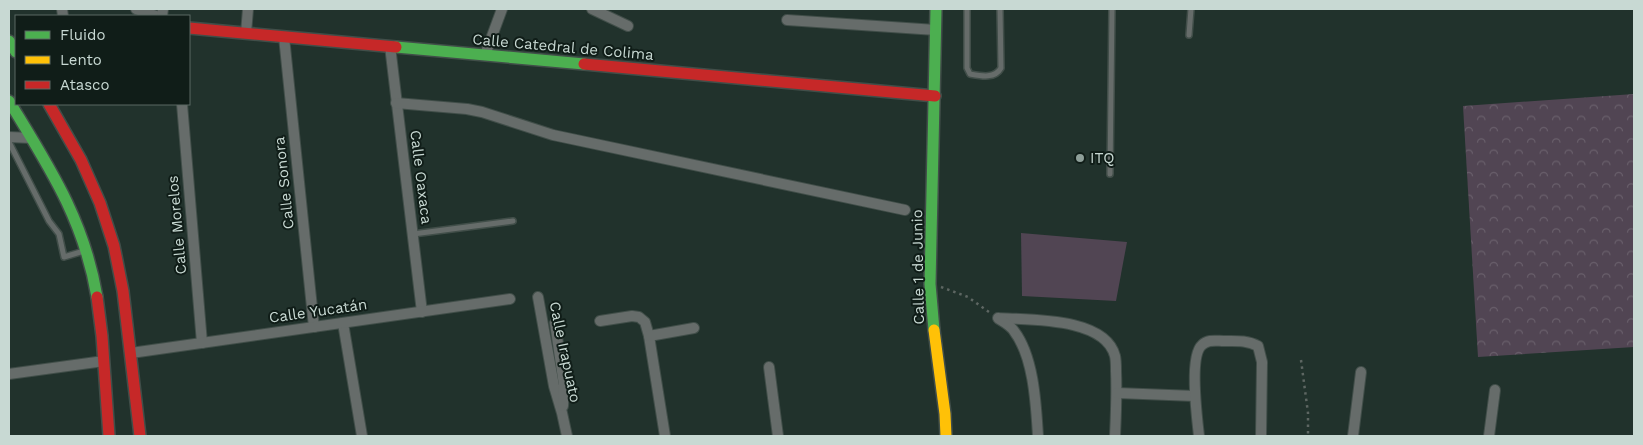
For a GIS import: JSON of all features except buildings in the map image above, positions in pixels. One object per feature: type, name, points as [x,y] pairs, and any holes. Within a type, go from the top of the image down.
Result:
[{"type":"street","points":[[136,9],[153,15]]},
{"type":"street","points":[[246,33],[248,9]]},
{"type":"street","points":[[485,55],[502,9]]},
{"type":"street","points":[[592,9],[628,26]]},
{"type":"street","name":"Calle 1 de Junio","points":[[936,9],[930,284],[935,346],[946,414],[946,436]]},
{"type":"street","points":[[787,20],[936,30]]},
{"type":"street","name":"Calle Catedral de Colima","points":[[190,28],[935,96]]},
{"type":"street","name":"Calle Sonora","points":[[284,37],[314,327]]},
{"type":"street","name":"Calle Oaxaca","points":[[390,46],[422,312]]},
{"type":"street","points":[[9,101],[66,198],[82,237],[93,273],[101,319],[109,436]]},
{"type":"street","points":[[396,103],[482,112],[554,135],[905,210]]},
{"type":"street","points":[[50,105],[81,160],[100,203],[114,246],[123,290],[140,436]]},
{"type":"street","name":"Calle Morelos","points":[[182,105],[202,343]]},
{"type":"street","points":[[9,137],[31,138]]},
{"type":"street","name":"Calle Irapuato","points":[[538,297],[554,386],[567,436]]},
{"type":"street","name":"Calle Yucatán","points":[[131,353],[510,299]]},
{"type":"street","points":[[600,321],[632,316],[639,317],[645,322],[649,336],[665,436]]},
{"type":"street","points":[[998,318],[1058,322],[1094,331],[1109,343],[1115,355],[1117,393],[1115,436]]},
{"type":"street","points":[[998,318],[1014,330],[1025,351],[1033,381],[1038,436]]},
{"type":"street","points":[[343,323],[362,436]]},
{"type":"street","name":"Calle Irapuato","points":[[555,323],[564,385],[562,413]]},
{"type":"street","points":[[649,336],[694,328]]},
{"type":"street","points":[[1199,436],[1195,396],[1196,354],[1200,346],[1207,341],[1233,341],[1252,343],[1258,346],[1262,362],[1261,436]]},
{"type":"street","points":[[9,374],[104,361]]},
{"type":"street","points":[[769,367],[778,436]]},
{"type":"street","points":[[1353,436],[1361,372]]},
{"type":"street","points":[[1489,436],[1495,390]]},
{"type":"street","points":[[1117,393],[1195,396]]},
{"type":"lane","points":[[967,9],[967,68],[970,74],[993,75],[998,74],[1001,68],[1000,9]]},
{"type":"lane","points":[[1110,174],[1112,9]]},
{"type":"lane","points":[[1189,35],[1191,9]]},
{"type":"lane","points":[[9,142],[49,221],[59,234],[64,257],[86,251]]},
{"type":"lane","points":[[413,234],[513,221]]},
{"type":"path","points":[[930,284],[968,297],[998,318]]},
{"type":"path","points":[[1301,360],[1308,413],[1308,436]]},
{"type":"green space","points":[[1634,94],[1634,347],[1478,357],[1463,106]]},
{"type":"green space","points":[[1021,233],[1127,242],[1116,301],[1022,296]]},
{"type":"traffic: fast","points":[[934,330],[930,284],[936,9]]},
{"type":"traffic: fast","points":[[9,41],[15,50]]},
{"type":"traffic: fast","points":[[396,47],[584,64]]},
{"type":"traffic: fast","points":[[9,101],[51,171],[74,218],[91,269],[97,297]]},
{"type":"traffic: slow","points":[[934,330],[946,436]]},
{"type":"traffic: jam","points":[[190,28],[396,47]]},
{"type":"traffic: jam","points":[[584,64],[935,96]]},
{"type":"traffic: jam","points":[[50,105],[81,160],[100,203],[114,246],[123,291],[140,436]]},
{"type":"traffic: jam","points":[[97,297],[102,336],[109,436]]},
{"type":"place","name":"ITQ","points":[[1080,158]]}]
